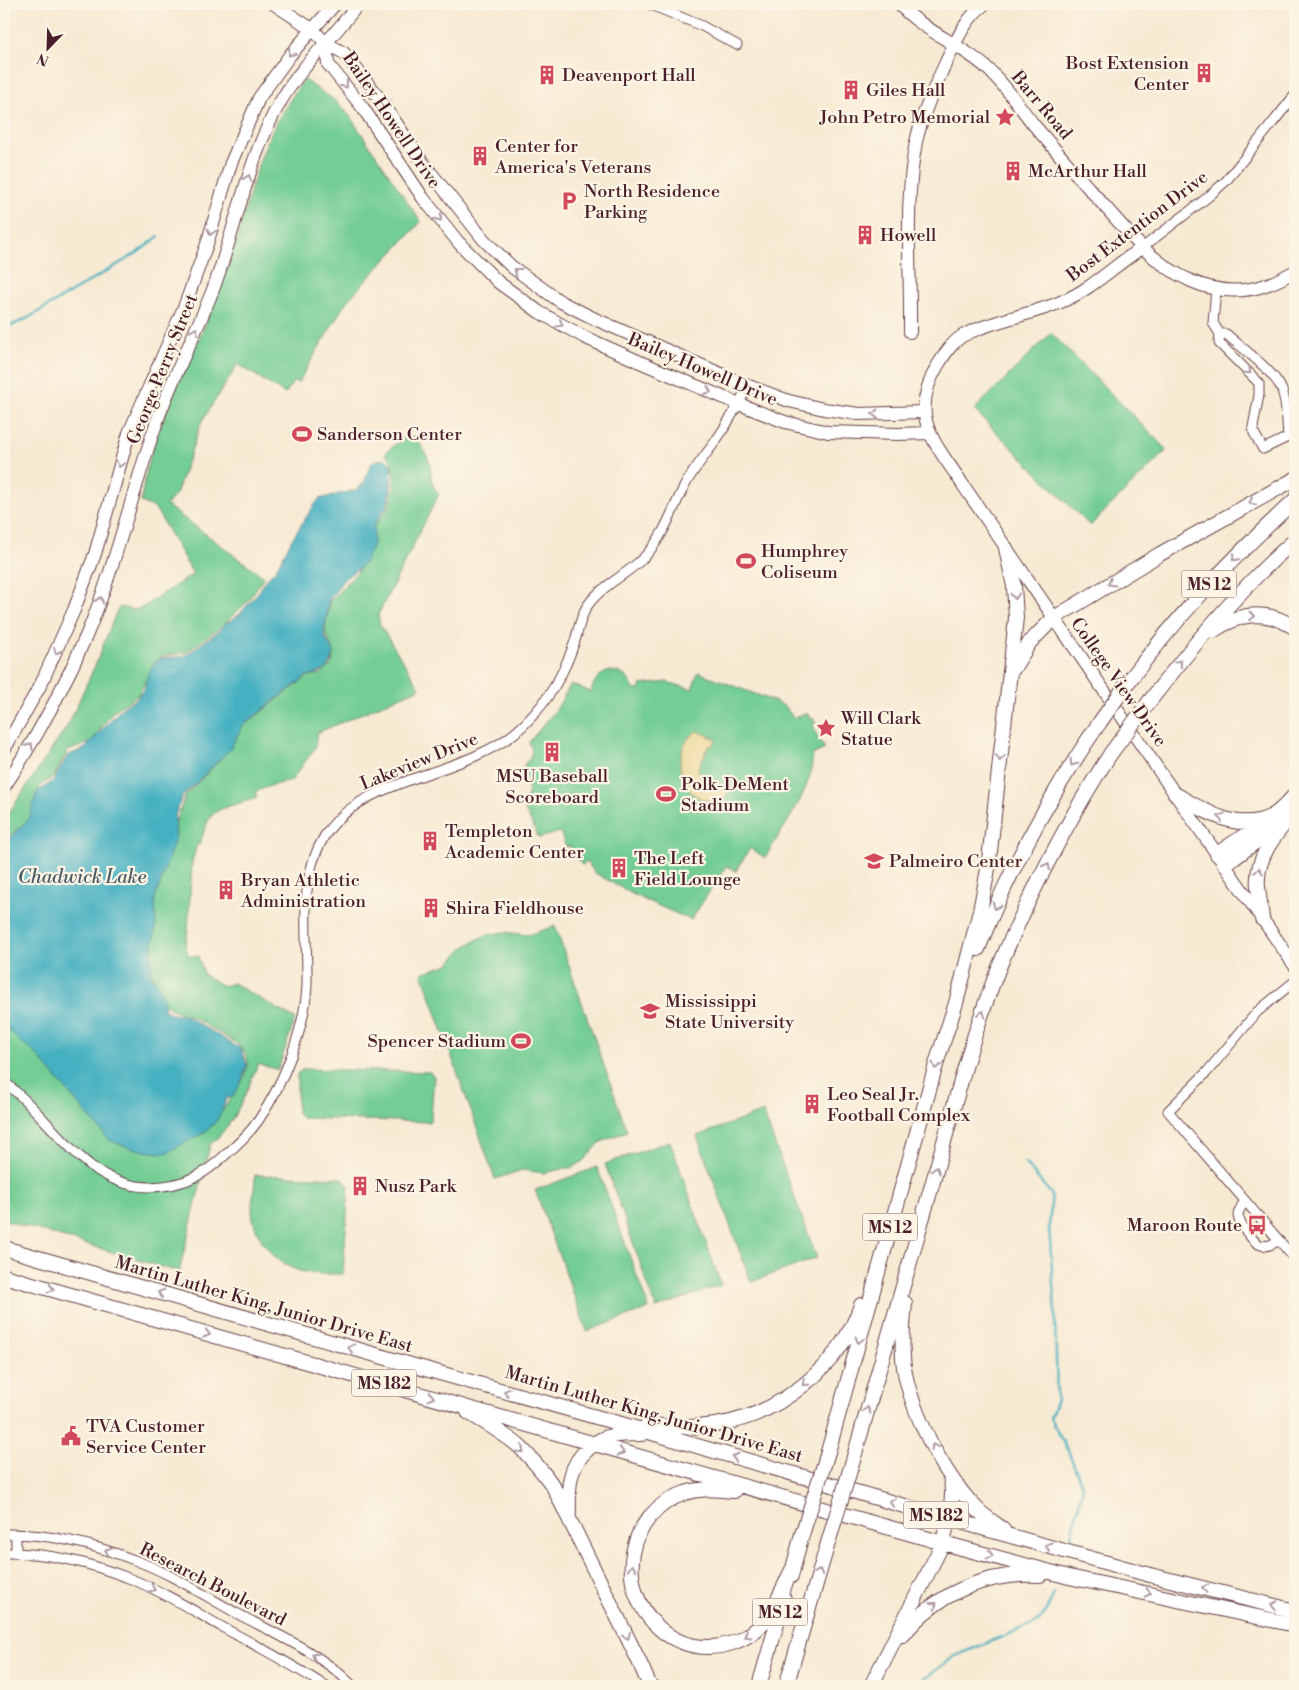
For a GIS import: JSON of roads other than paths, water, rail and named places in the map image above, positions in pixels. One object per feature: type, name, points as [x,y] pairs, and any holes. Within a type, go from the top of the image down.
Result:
[{"type":"main road","points":[[1010,676],[1014,665],[1030,642],[1054,618],[1160,554],[1295,479]]},
{"type":"main road","name":"MS 12","points":[[759,1686],[828,1452],[937,1061],[956,1003],[987,927],[1020,855],[1064,778],[1132,677],[1178,618],[1225,568],[1295,500]]},
{"type":"main road","name":"MS 12","points":[[786,1686],[854,1457],[958,1091],[1004,954],[1070,819],[1111,753],[1194,644],[1268,564],[1295,540]]},
{"type":"main road","points":[[956,1003],[980,911],[986,878],[1010,676],[1016,618],[1014,586],[1006,548]]},
{"type":"main road","points":[[1194,644],[1224,624],[1242,616],[1278,618],[1295,628]]},
{"type":"main road","points":[[1175,794],[1204,811],[1234,822],[1247,822],[1272,817]]},
{"type":"main road","points":[[1221,860],[1295,795]]},
{"type":"main road","points":[[1221,860],[1294,812]]},
{"type":"main road","points":[[1262,919],[1258,887],[1260,866],[1266,849],[1294,812]]},
{"type":"main road","points":[[931,1190],[906,1302],[903,1352],[908,1385],[926,1432],[949,1473],[974,1506],[1011,1535]]},
{"type":"main road","points":[[621,1424],[674,1427],[716,1425],[758,1412],[795,1391],[822,1366],[852,1327],[874,1265],[888,1236]]},
{"type":"main road","name":"Martin Luther King, Junior Drive East","points":[[4,1248],[947,1518],[1150,1575],[1295,1611]]},
{"type":"main road","name":"MS 182","points":[[4,1276],[943,1543],[1069,1577],[1295,1625]]},
{"type":"main road","points":[[452,1403],[492,1427],[519,1447],[553,1486],[650,1686]]},
{"type":"main road","points":[[570,1518],[568,1494],[571,1471],[577,1459],[593,1444],[611,1436],[652,1433]]},
{"type":"main road","points":[[872,1686],[943,1543],[953,1490],[949,1473]]},
{"type":"main road","points":[[763,1492],[698,1489],[672,1498],[662,1506],[645,1524],[635,1546],[631,1571],[638,1602],[645,1614],[653,1622],[675,1638],[700,1647],[726,1645],[749,1635],[766,1619],[793,1568]]},
{"type":"main road","points":[[889,1653],[912,1624],[929,1609],[945,1596],[969,1585],[993,1578],[1024,1574],[1069,1577]]},
{"type":"street","points":[[274,4],[312,30],[326,43]]},
{"type":"street","name":"George Perry Street","points":[[4,750],[41,684],[85,583],[129,433],[185,305],[207,244],[231,163],[259,98],[290,55],[335,4]]},
{"type":"street","name":"George Perry Street","points":[[4,787],[43,724],[87,633],[165,398],[214,287],[247,181],[267,129],[281,100],[303,68],[358,4]]},
{"type":"street","points":[[649,4],[702,26],[737,45]]},
{"type":"street","name":"Barr Road","points":[[899,4],[919,23],[978,61],[997,78],[1034,125],[1142,248],[1176,274],[1207,288],[1236,290],[1257,288],[1295,271]]},
{"type":"street","points":[[910,332],[910,203],[915,149],[924,113],[954,45],[979,8],[985,4]]},
{"type":"street","name":"Bailey Howell Drive","points":[[326,43],[344,53],[362,74],[420,159],[484,240],[512,267],[561,302],[595,319],[748,386],[789,401],[859,414],[923,412]]},
{"type":"street","name":"Bailey Howell Drive","points":[[326,43],[328,64],[363,108],[423,198],[458,243],[498,282],[538,312],[584,337],[785,422],[828,432],[929,433]]},
{"type":"street","name":"Bost Extention Drive","points":[[923,412],[928,387],[936,368],[948,350],[960,338],[992,324],[1064,301],[1080,292],[1142,248],[1226,181],[1295,95]]},
{"type":"street","points":[[1216,289],[1213,323],[1220,334],[1219,343],[1259,383],[1254,433],[1263,449],[1288,437],[1283,392],[1280,386],[1270,374],[1226,334],[1220,334]]},
{"type":"street","points":[[1259,383],[1270,374]]},
{"type":"street","name":"Lakeview Drive","points":[[4,1082],[21,1096],[86,1162],[100,1173],[127,1185],[160,1187],[198,1176],[232,1149],[259,1120],[286,1070],[296,1040],[303,1014],[306,989],[307,886],[310,867],[331,826],[345,812],[368,797],[467,760],[500,744],[513,735],[537,712],[552,693],[564,672],[586,609],[597,595],[650,551],[666,526],[683,488],[697,464],[729,422],[748,386]]},
{"type":"street","name":"College View Drive","points":[[923,412],[929,433],[1006,548],[1295,966]]},
{"type":"street","points":[[1295,981],[1257,1012],[1207,1072],[1168,1112],[1295,1259]]},
{"type":"street","points":[[1245,1201],[1240,1208],[1238,1217],[1240,1224],[1257,1244],[1270,1246],[1279,1240]]},
{"type":"street","name":"Research Boulevard","points":[[4,1534],[60,1539],[100,1548],[138,1561],[166,1574],[328,1664],[353,1686]]},
{"type":"street","points":[[16,1534],[16,1553]]},
{"type":"street","name":"Research Boulevard","points":[[4,1553],[57,1558],[95,1567],[131,1579],[287,1662],[325,1686]]},
{"type":"water","name":"Chadwick Lake","points":[[385,459],[392,465],[391,489],[387,506],[374,525],[373,545],[363,565],[344,579],[329,600],[324,631],[325,637],[334,653],[328,667],[318,673],[307,676],[243,725],[230,749],[182,797],[175,816],[176,836],[155,899],[156,927],[150,974],[161,990],[164,999],[164,1009],[171,1014],[183,1014],[241,1049],[247,1065],[242,1080],[234,1096],[226,1099],[219,1117],[209,1129],[169,1152],[143,1151],[109,1140],[34,1052],[18,1040],[4,1024],[4,866],[7,853],[4,849],[4,843],[29,819],[37,792],[53,781],[68,755],[84,749],[123,707],[137,698],[144,689],[148,674],[154,663],[163,658],[185,656],[239,615],[276,569],[292,539],[319,499],[356,490],[364,483],[370,465],[376,460]]},
{"type":"waterway","points":[[4,329],[28,318],[137,253],[159,236]]},
{"type":"waterway","points":[[1025,1163],[1052,1195],[1049,1227],[1055,1312],[1057,1400],[1050,1418],[1069,1453],[1083,1488],[1071,1536]]},
{"type":"waterway","points":[[914,1686],[955,1656],[1038,1622],[1048,1609],[1054,1593]]},
{"type":"place","name":"Bost Extension Center","points":[[1204,73]]},
{"type":"place","name":"Deavenport Hall","points":[[547,75]]},
{"type":"place","name":"Giles Hall","points":[[851,90]]},
{"type":"place","name":"John Petro Memorial","points":[[1005,117]]},
{"type":"place","name":"Center for America's Veterans","points":[[480,156]]},
{"type":"place","name":"McArthur Hall","points":[[1013,171]]},
{"type":"place","name":"North Residence Parking","points":[[569,201]]},
{"type":"place","name":"Howell","points":[[865,235]]},
{"type":"place","name":"Sanderson Center","points":[[302,434]]},
{"type":"place","name":"Humphrey Coliseum","points":[[746,561]]},
{"type":"place","name":"Will Clark Statue","points":[[826,728]]},
{"type":"place","name":"MSU Baseball Scoreboard","points":[[552,752]]},
{"type":"place","name":"Polk-DeMent Stadium","points":[[666,794]]},
{"type":"place","name":"Templeton Academic Center","points":[[430,841]]},
{"type":"place","name":"Palmeiro Center","points":[[874,861]]},
{"type":"place","name":"The Left Field Lounge","points":[[619,868]]},
{"type":"place","name":"Bryan Athletic Administration","points":[[226,890]]},
{"type":"place","name":"Shira Fieldhouse","points":[[431,908]]},
{"type":"place","name":"Mississippi State University","points":[[650,1011]]},
{"type":"place","name":"Spencer Stadium","points":[[521,1041]]},
{"type":"place","name":"Leo Seal Jr. Football Complex","points":[[812,1104]]},
{"type":"place","name":"Nusz Park","points":[[360,1186]]},
{"type":"place","name":"Maroon Route","points":[[1257,1225]]},
{"type":"place","name":"TVA Customer Service Center","points":[[71,1436]]}]
